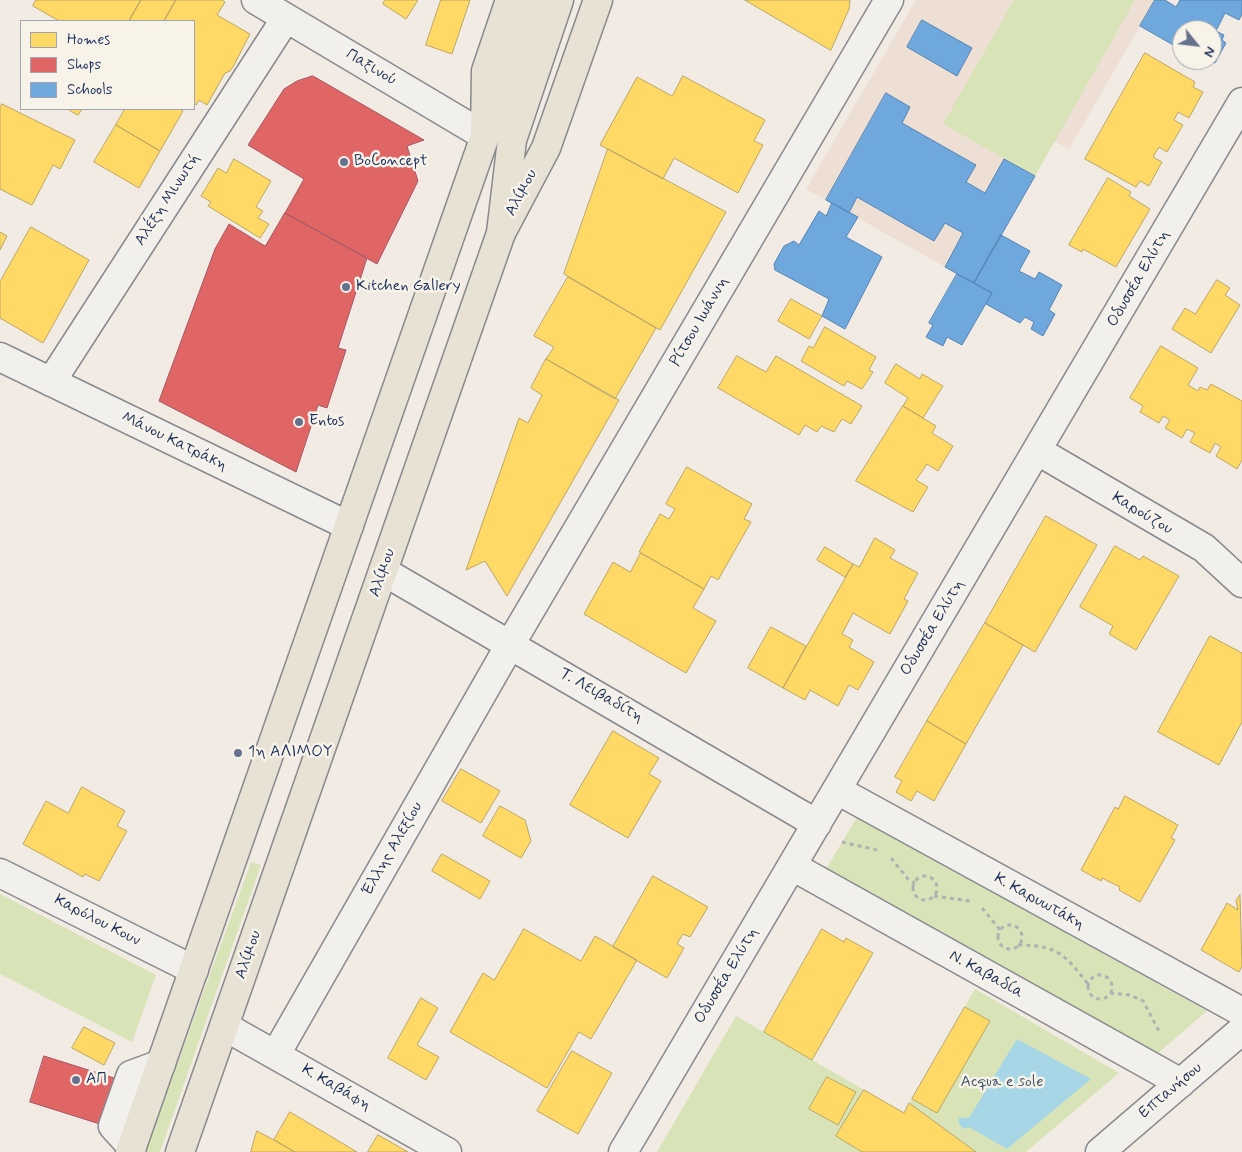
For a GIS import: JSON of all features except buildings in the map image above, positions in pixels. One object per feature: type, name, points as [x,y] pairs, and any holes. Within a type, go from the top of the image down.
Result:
[{"type":"main road","points":[[485,136],[486,71],[510,0]]},
{"type":"main road","points":[[131,1149],[534,0]]},
{"type":"main road","points":[[501,232],[512,140],[559,0]]},
{"type":"main road","name":"Αλίμου","points":[[180,1152],[501,232],[546,148],[598,0]]},
{"type":"street","name":"Παξινού","points":[[256,0],[485,136]]},
{"type":"street","name":"Ρίτσου Ιωάννη","points":[[511,643],[889,0]]},
{"type":"street","name":"Αλέξη Μινωτή","points":[[51,382],[286,18]]},
{"type":"street","name":"Οδυσσέα Ελύτη","points":[[623,1152],[1038,451],[1242,102]]},
{"type":"street","name":"Μάνου Κατράκη","points":[[0,357],[349,526]]},
{"type":"street","name":"Καρούζου","points":[[1038,451],[1204,548],[1242,583]]},
{"type":"street","name":"Τ. Λειβαδίτη","points":[[383,571],[511,643],[816,827]]},
{"type":"street","name":"Έλλης Αλεξίου","points":[[276,1054],[511,643]]},
{"type":"street","name":"Κ. Καρυωτάκη","points":[[837,790],[1242,1012]]},
{"type":"street","name":"Ν. Καβαδία","points":[[792,866],[1190,1075]]},
{"type":"street","name":"Καρόλου Κουν","points":[[0,873],[194,970]]},
{"type":"street","name":"Κ. Καβάφη","points":[[224,1026],[447,1152]]},
{"type":"street","name":"Επτανήσου","points":[[1100,1152],[1242,1030]]},
{"type":"path","points":[[816,827],[834,840],[881,851]]},
{"type":"path","points":[[888,855],[908,879],[915,883]]},
{"type":"path","points":[[934,896],[936,890],[935,883],[930,877],[923,876],[915,883],[914,894],[920,899],[927,900],[934,896],[970,901],[978,904],[1001,930]]},
{"type":"path","points":[[1018,946],[1022,939],[1021,932],[1016,926],[1009,925],[1001,930],[999,941],[1004,947],[1043,946],[1063,954],[1088,984],[1089,992],[1094,997],[1101,999],[1110,993],[1130,995],[1143,1000],[1163,1037],[1190,1075]]},
{"type":"path","points":[[1088,984],[1092,978],[1099,975],[1106,976],[1111,982],[1110,993]]},
{"type":"shaded area","points":[[916,0],[1155,0],[1069,149],[1054,141],[974,283],[806,189]]},
{"type":"green space","points":[[1014,0],[1135,0],[1035,176],[943,124]]},
{"type":"green space","points":[[857,817],[1207,1011],[1157,1054],[826,869]]},
{"type":"green space","points":[[251,862],[261,865],[160,1152],[145,1152]]},
{"type":"green space","points":[[0,894],[156,975],[132,1042],[0,974]]},
{"type":"green space","name":"Acqua e sole","points":[[975,989],[1119,1073],[1026,1152],[657,1152],[736,1016],[904,1113]]},
{"type":"water","points":[[1017,1039],[1091,1079],[1007,1149],[969,1127],[963,1128],[960,1125],[959,1118],[969,1118]]},
{"type":"place","name":"BoConcept","points":[[344,162]]},
{"type":"place","name":"Kitchen Gallery","points":[[346,287]]},
{"type":"place","name":"Entos","points":[[299,422]]},
{"type":"place","name":"1η ΑΛΙΜΟΥ","points":[[238,753]]},
{"type":"place","name":"ΑΠ","points":[[76,1080]]}]
